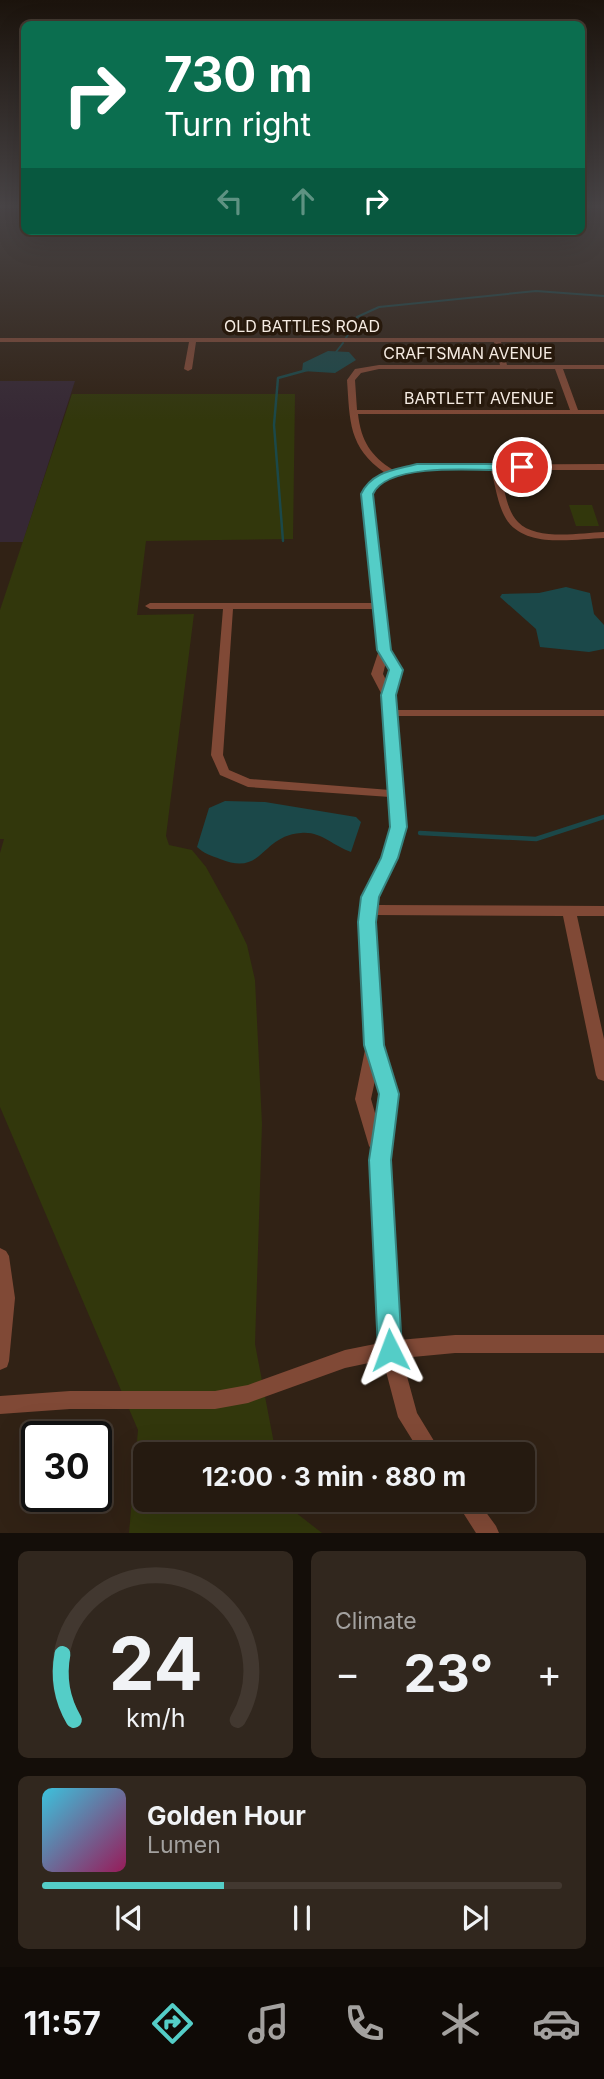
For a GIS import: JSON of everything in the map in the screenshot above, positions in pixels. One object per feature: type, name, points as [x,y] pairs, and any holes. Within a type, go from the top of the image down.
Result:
[{"type":"street","name":"OLD BATTLES ROAD","points":[[0,340],[604,340]]},
{"type":"street","points":[[188,369],[193,340]]},
{"type":"street","points":[[497,340],[504,367]]},
{"type":"street","points":[[558,367],[575,412]]},
{"type":"street","name":"CRAFTSMAN AVENUE","points":[[391,473],[368,458],[355,435],[352,378],[365,369],[604,367]]},
{"type":"street","name":"BARTLETT AVENUE","points":[[354,412],[604,412]]},
{"type":"street","points":[[495,467],[509,516],[516,526],[546,536],[604,535]]},
{"type":"street","points":[[380,1160],[363,1099],[374,1045],[368,910],[373,889],[397,834],[397,794],[388,695],[377,674],[384,650],[382,611],[378,606],[367,494],[372,485],[391,473],[417,468],[603,469]]},
{"type":"street","points":[[150,606],[378,606]]},
{"type":"street","points":[[228,606],[217,755],[224,772],[248,783],[397,794]]},
{"type":"street","points":[[384,650],[396,670],[388,695]]},
{"type":"street","points":[[390,713],[604,713]]},
{"type":"street","points":[[368,910],[604,911]]},
{"type":"street","points":[[569,912],[604,1075]]},
{"type":"street","points":[[374,1045],[389,1094],[380,1160],[390,1350],[408,1417],[424,1442]]},
{"type":"street","points":[[0,1256],[3,1298],[0,1361]]},
{"type":"street","points":[[0,1405],[71,1400],[215,1400],[248,1394],[345,1359],[390,1350],[455,1344],[604,1343]]},
{"type":"street","points":[[474,1512],[489,1533]]},
{"type":"shaded area","points":[[0,381],[75,381],[23,542],[0,542]]},
{"type":"green space","points":[[72,394],[295,394],[293,539],[146,541],[137,615],[194,614],[166,836],[169,845],[192,850],[206,867],[247,945],[255,980],[262,1124],[255,1344],[274,1442],[137,1442],[138,1430],[0,1107],[0,853],[4,839],[0,839],[0,610]]},
{"type":"green space","points":[[569,505],[592,505],[599,526],[576,526]]},
{"type":"green space","points":[[133,1487],[133,1512],[295,1512],[322,1533],[129,1533]]},
{"type":"water","points":[[328,351],[349,352],[356,360],[335,373],[302,371],[303,363]]},
{"type":"water","points":[[566,587],[590,593],[594,614],[604,625],[604,649],[589,652],[540,647],[536,629],[500,597],[502,594],[539,593]]},
{"type":"water","points":[[225,801],[265,802],[356,817],[361,822],[351,852],[315,834],[301,833],[277,841],[254,859],[245,863],[234,863],[197,847],[209,808]]},
{"type":"waterway","points":[[346,338],[357,317],[379,307],[536,291],[604,296]]},
{"type":"waterway","points":[[336,352],[343,343]]},
{"type":"waterway","points":[[283,541],[274,425],[278,378],[307,370]]},
{"type":"waterway","points":[[420,833],[536,839],[604,817]]},
{"type":"route","points":[[390,1350],[380,1160],[389,1094],[374,1045],[367,922],[370,897],[389,858],[399,827],[388,695],[396,670],[384,650],[382,611],[375,593],[375,555],[367,494],[381,477],[399,471],[417,468],[522,467]]}]
